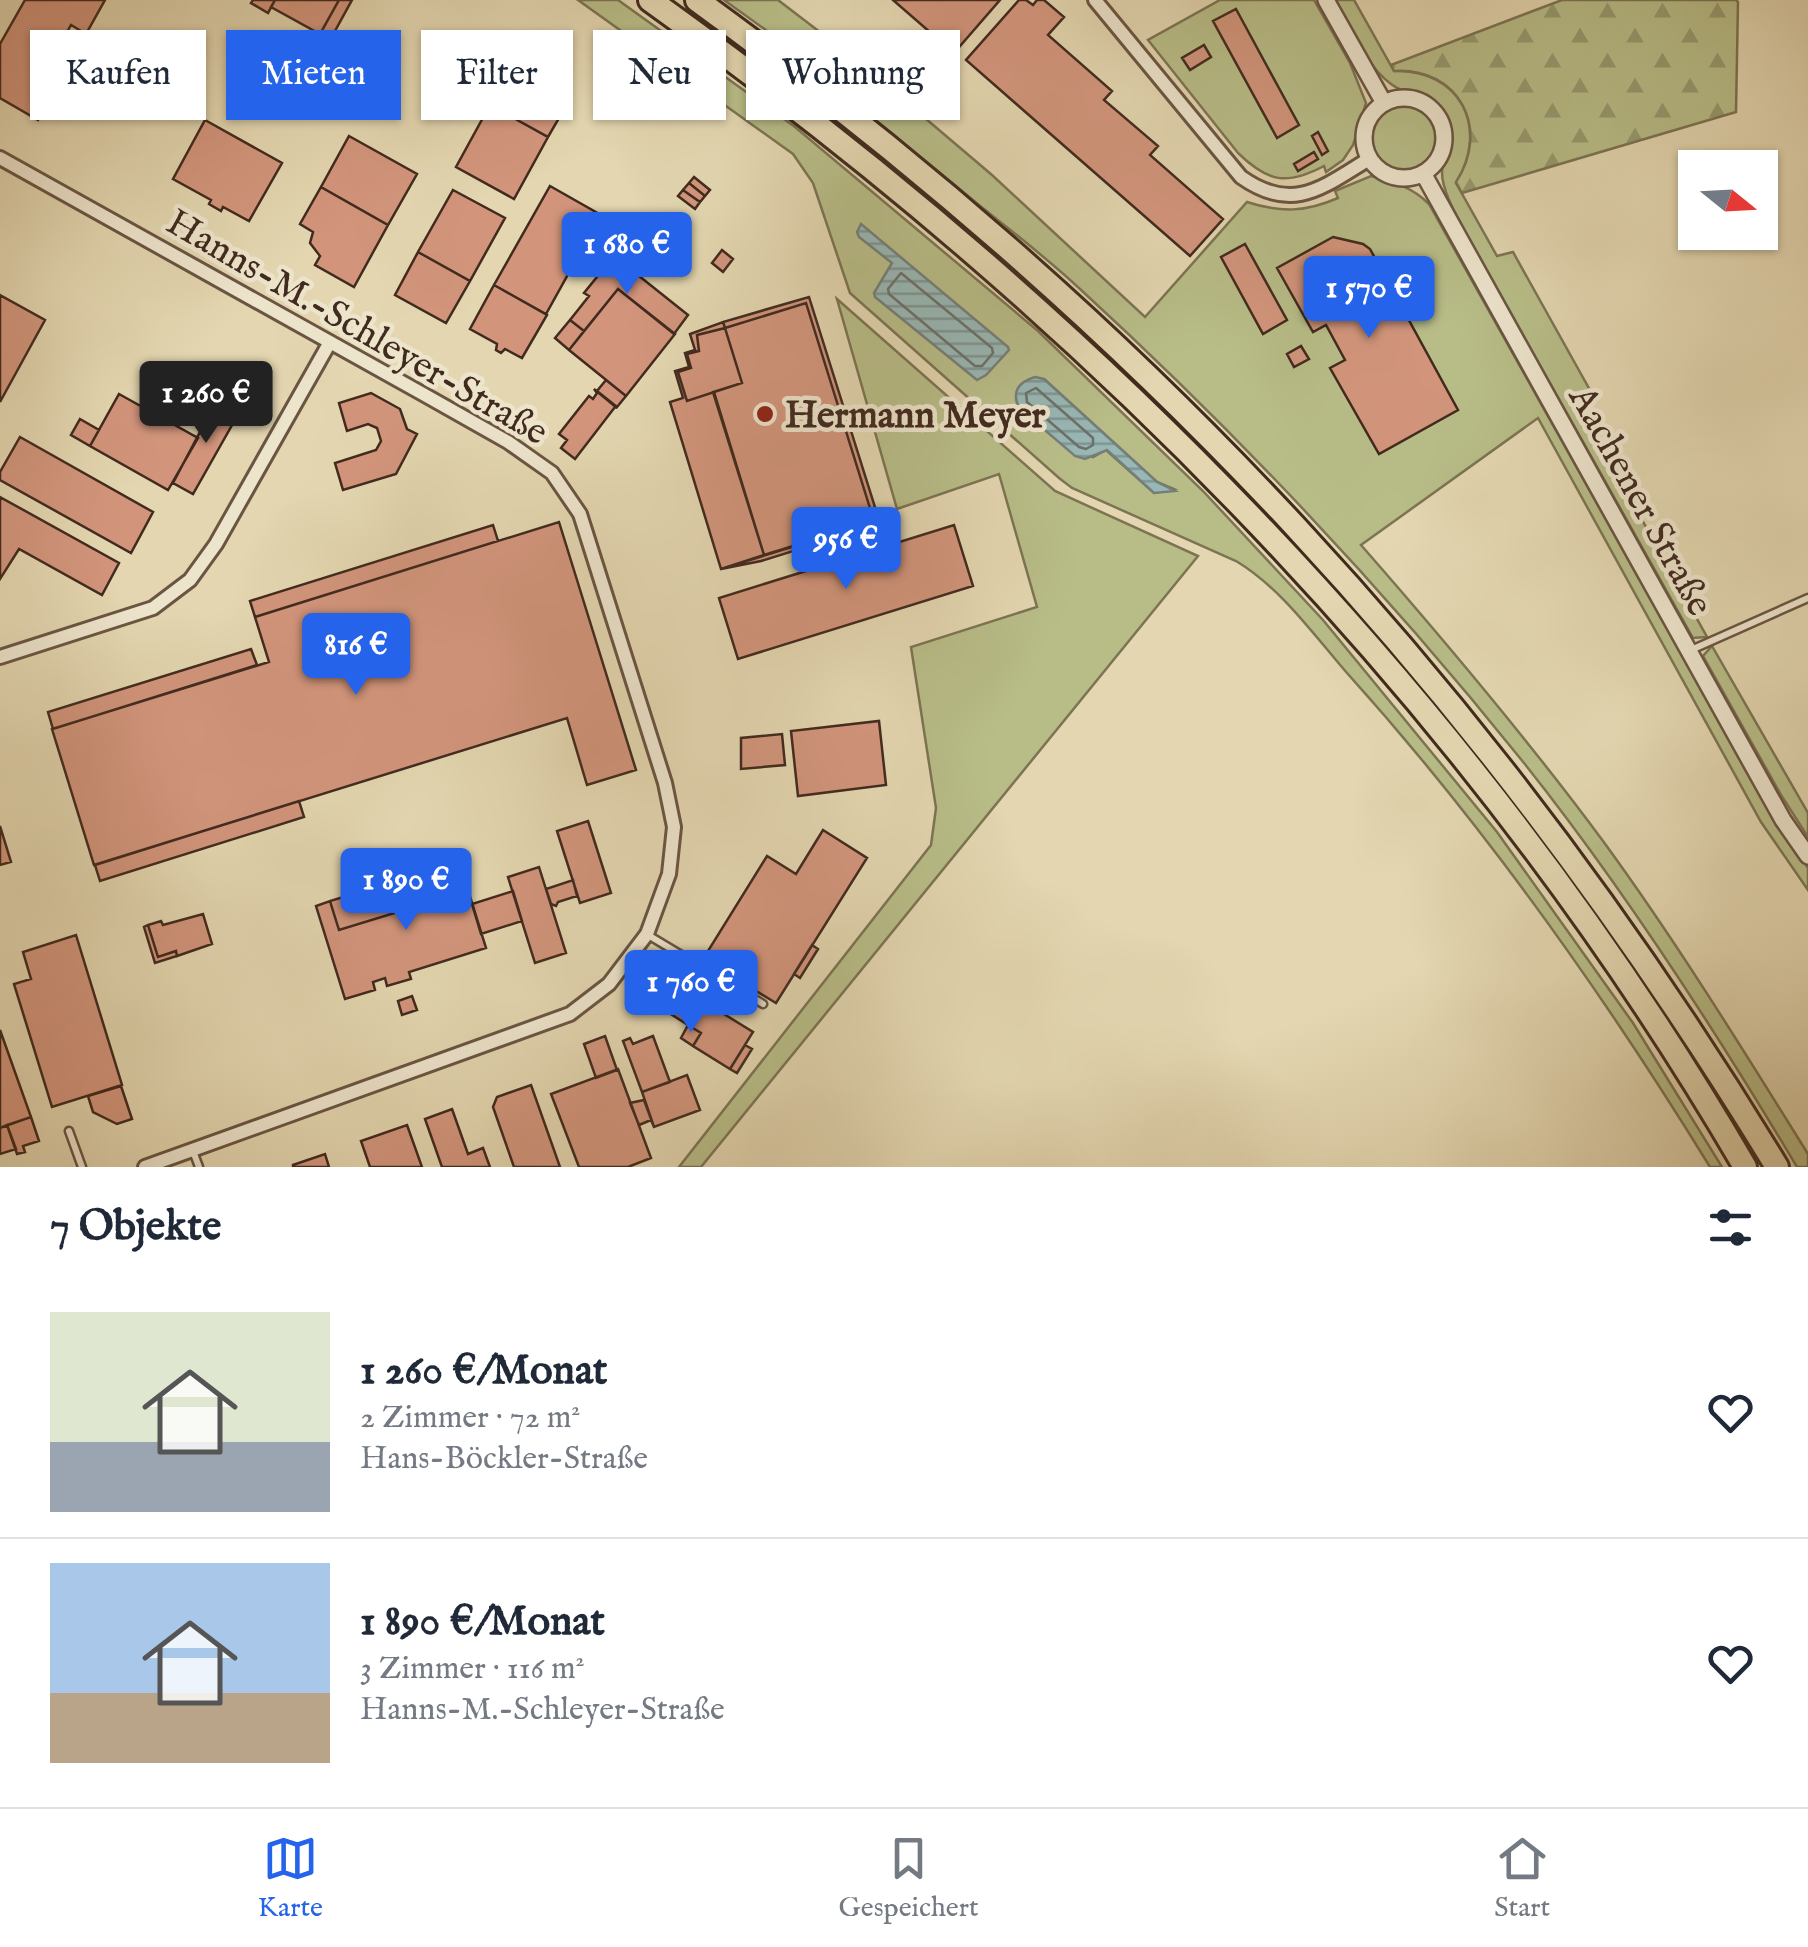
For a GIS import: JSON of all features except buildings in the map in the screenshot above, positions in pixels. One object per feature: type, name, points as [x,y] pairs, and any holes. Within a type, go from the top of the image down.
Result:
[{"type":"highway","points":[[650,0],[816,123],[990,266],[1104,369],[1241,505],[1382,662],[1506,816],[1632,990],[1746,1167]]},
{"type":"highway","points":[[697,0],[873,133],[1034,269],[1164,389],[1306,536],[1431,678],[1555,835],[1674,1003],[1777,1167]]},
{"type":"street","points":[[1095,0],[1241,177],[1256,188],[1301,196],[1370,159]]},
{"type":"street","points":[[1326,0],[1384,103]]},
{"type":"street","points":[[1411,98],[1435,112],[1444,139],[1441,152],[1423,174],[1399,178],[1387,175],[1370,159],[1364,134],[1367,122],[1384,103],[1411,98]]},
{"type":"street","name":"Hanns-M.-Schleyer-Straße","points":[[0,158],[491,432],[552,473],[580,514],[665,783],[674,827],[669,874],[647,934],[609,984],[570,1014],[145,1167]]},
{"type":"street","name":"Aachener Straße","points":[[1423,174],[1688,652],[1783,820],[1808,856]]},
{"type":"street","points":[[0,657],[153,608],[190,580],[216,544],[330,342]]},
{"type":"lane","points":[[1688,652],[1808,598]]},
{"type":"lane","points":[[647,934],[763,1004]]},
{"type":"lane","points":[[69,1131],[82,1167]]},
{"type":"lane","points":[[193,1150],[199,1167]]},
{"type":"green space","points":[[578,0],[618,0],[660,30],[620,30]]},
{"type":"green space","points":[[724,0],[778,0],[817,30],[766,30]]},
{"type":"green space","points":[[1220,0],[1314,0],[1350,63],[1366,103],[1353,145],[1343,160],[1326,172],[1324,166],[1299,176],[1278,178],[1249,163],[1148,40]]},
{"type":"green space","points":[[1335,0],[1354,0],[1394,71],[1436,80],[1452,91],[1462,105],[1469,122],[1470,142],[1456,183],[1497,256],[1513,252],[1596,401],[1580,408],[1707,637],[1693,638],[1456,214],[1442,172],[1451,138],[1444,113],[1432,102],[1398,88],[1373,67]]},
{"type":"green space","points":[[1562,0],[1736,0],[1736,112],[1462,193],[1456,182],[1470,142],[1469,123],[1462,105],[1436,79],[1417,72],[1394,71],[1391,65]]},
{"type":"green space","points":[[726,77],[746,92],[746,120],[785,120],[795,127],[1038,331],[1203,491],[1323,620],[1497,832],[1633,1023],[1722,1167],[1710,1167],[1584,974],[1494,850],[1296,612],[1268,584],[1236,561],[1072,488],[850,293],[813,183],[793,154],[726,106]],"holes":[[[1044,379],[1157,482],[1174,489],[1154,493],[1106,450],[1093,457]]]},
{"type":"green space","points":[[1404,103],[1429,113],[1439,138],[1429,163],[1404,173],[1379,163],[1369,138],[1379,113]]},
{"type":"green space","points":[[876,120],[927,120],[1145,317],[1247,202],[1282,209],[1315,206],[1338,198],[1335,191],[1371,176],[1402,186],[1429,204],[1770,812],[1808,868],[1808,890],[1761,822],[1538,418],[1361,545],[1485,690],[1603,841],[1758,1074],[1808,1154],[1808,1167],[1797,1167],[1734,1063],[1598,860],[1421,639],[1197,400],[1068,278]]},
{"type":"green space","points":[[837,299],[1055,491],[1198,556],[701,1167],[679,1167],[931,845],[936,808],[911,647],[1037,607],[999,474],[897,509]]},
{"type":"green space","points":[[1712,646],[1808,813],[1808,837],[1703,656]]},
{"type":"water","points":[[861,224],[1008,347],[986,375],[977,380],[875,297],[892,263],[859,237]]},
{"type":"water","points":[[1035,377],[1044,379],[1157,482],[1175,491],[1154,493],[1107,450],[1085,459],[1075,456],[1019,408],[1018,388]]},
{"type":"place","name":"Hermann Meyer","points":[[765,414]]}]
